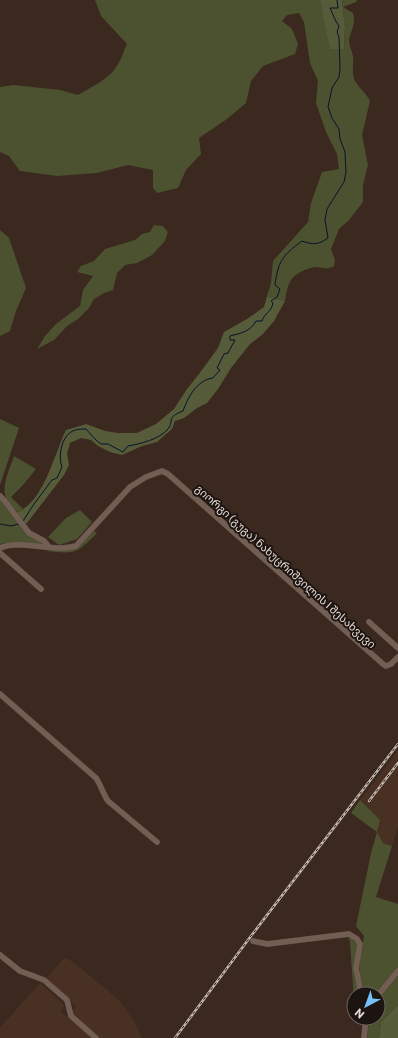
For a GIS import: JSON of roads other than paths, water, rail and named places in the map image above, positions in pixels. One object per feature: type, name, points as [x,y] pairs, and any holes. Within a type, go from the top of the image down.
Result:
[{"type":"street","name":"გიორგი (გუგა) ნახუცრიშვილის I შესახვევი","points":[[49,547],[64,548],[76,546],[130,487],[146,476],[162,470],[383,664],[389,666],[398,657]]},
{"type":"street","points":[[0,496],[29,533],[44,541],[49,547]]},
{"type":"street","points":[[0,548],[5,545],[49,547]]},
{"type":"street","points":[[0,553],[41,589]]},
{"type":"street","points":[[370,622],[398,648]]},
{"type":"street","points":[[0,694],[96,778],[108,802],[157,842]]},
{"type":"street","points":[[253,941],[267,944],[349,934],[353,936],[360,944],[356,968],[359,986]]},
{"type":"street","points":[[0,955],[20,971],[44,980],[67,1000],[71,1016],[96,1038]]},
{"type":"street","points":[[386,986],[398,971]]},
{"type":"street","points":[[364,1038],[365,1026]]},
{"type":"waterway","points":[[23,521],[52,480],[57,478],[62,467],[60,458],[61,448],[65,439],[71,432],[86,429],[101,444],[108,444],[123,452],[128,446],[150,440],[164,433],[170,426],[172,417],[183,411],[194,390],[202,382],[213,378],[220,370],[217,368],[224,354],[228,353],[235,340],[230,340],[230,336],[248,330],[256,321],[262,321],[271,309],[273,303],[271,301],[277,297],[280,289],[275,285],[282,259],[290,250],[302,241],[315,244],[328,238],[325,220],[327,209],[344,182],[346,172],[345,152],[340,139],[339,129],[332,118],[328,107],[332,88],[339,77],[340,69],[339,37],[337,32],[339,26],[330,8],[338,8],[337,0]]},
{"type":"waterway","points":[[0,524],[11,526],[19,524]]},
{"type":"railway","points":[[175,1038],[398,744]]},
{"type":"railway","points":[[369,801],[398,763]]}]
